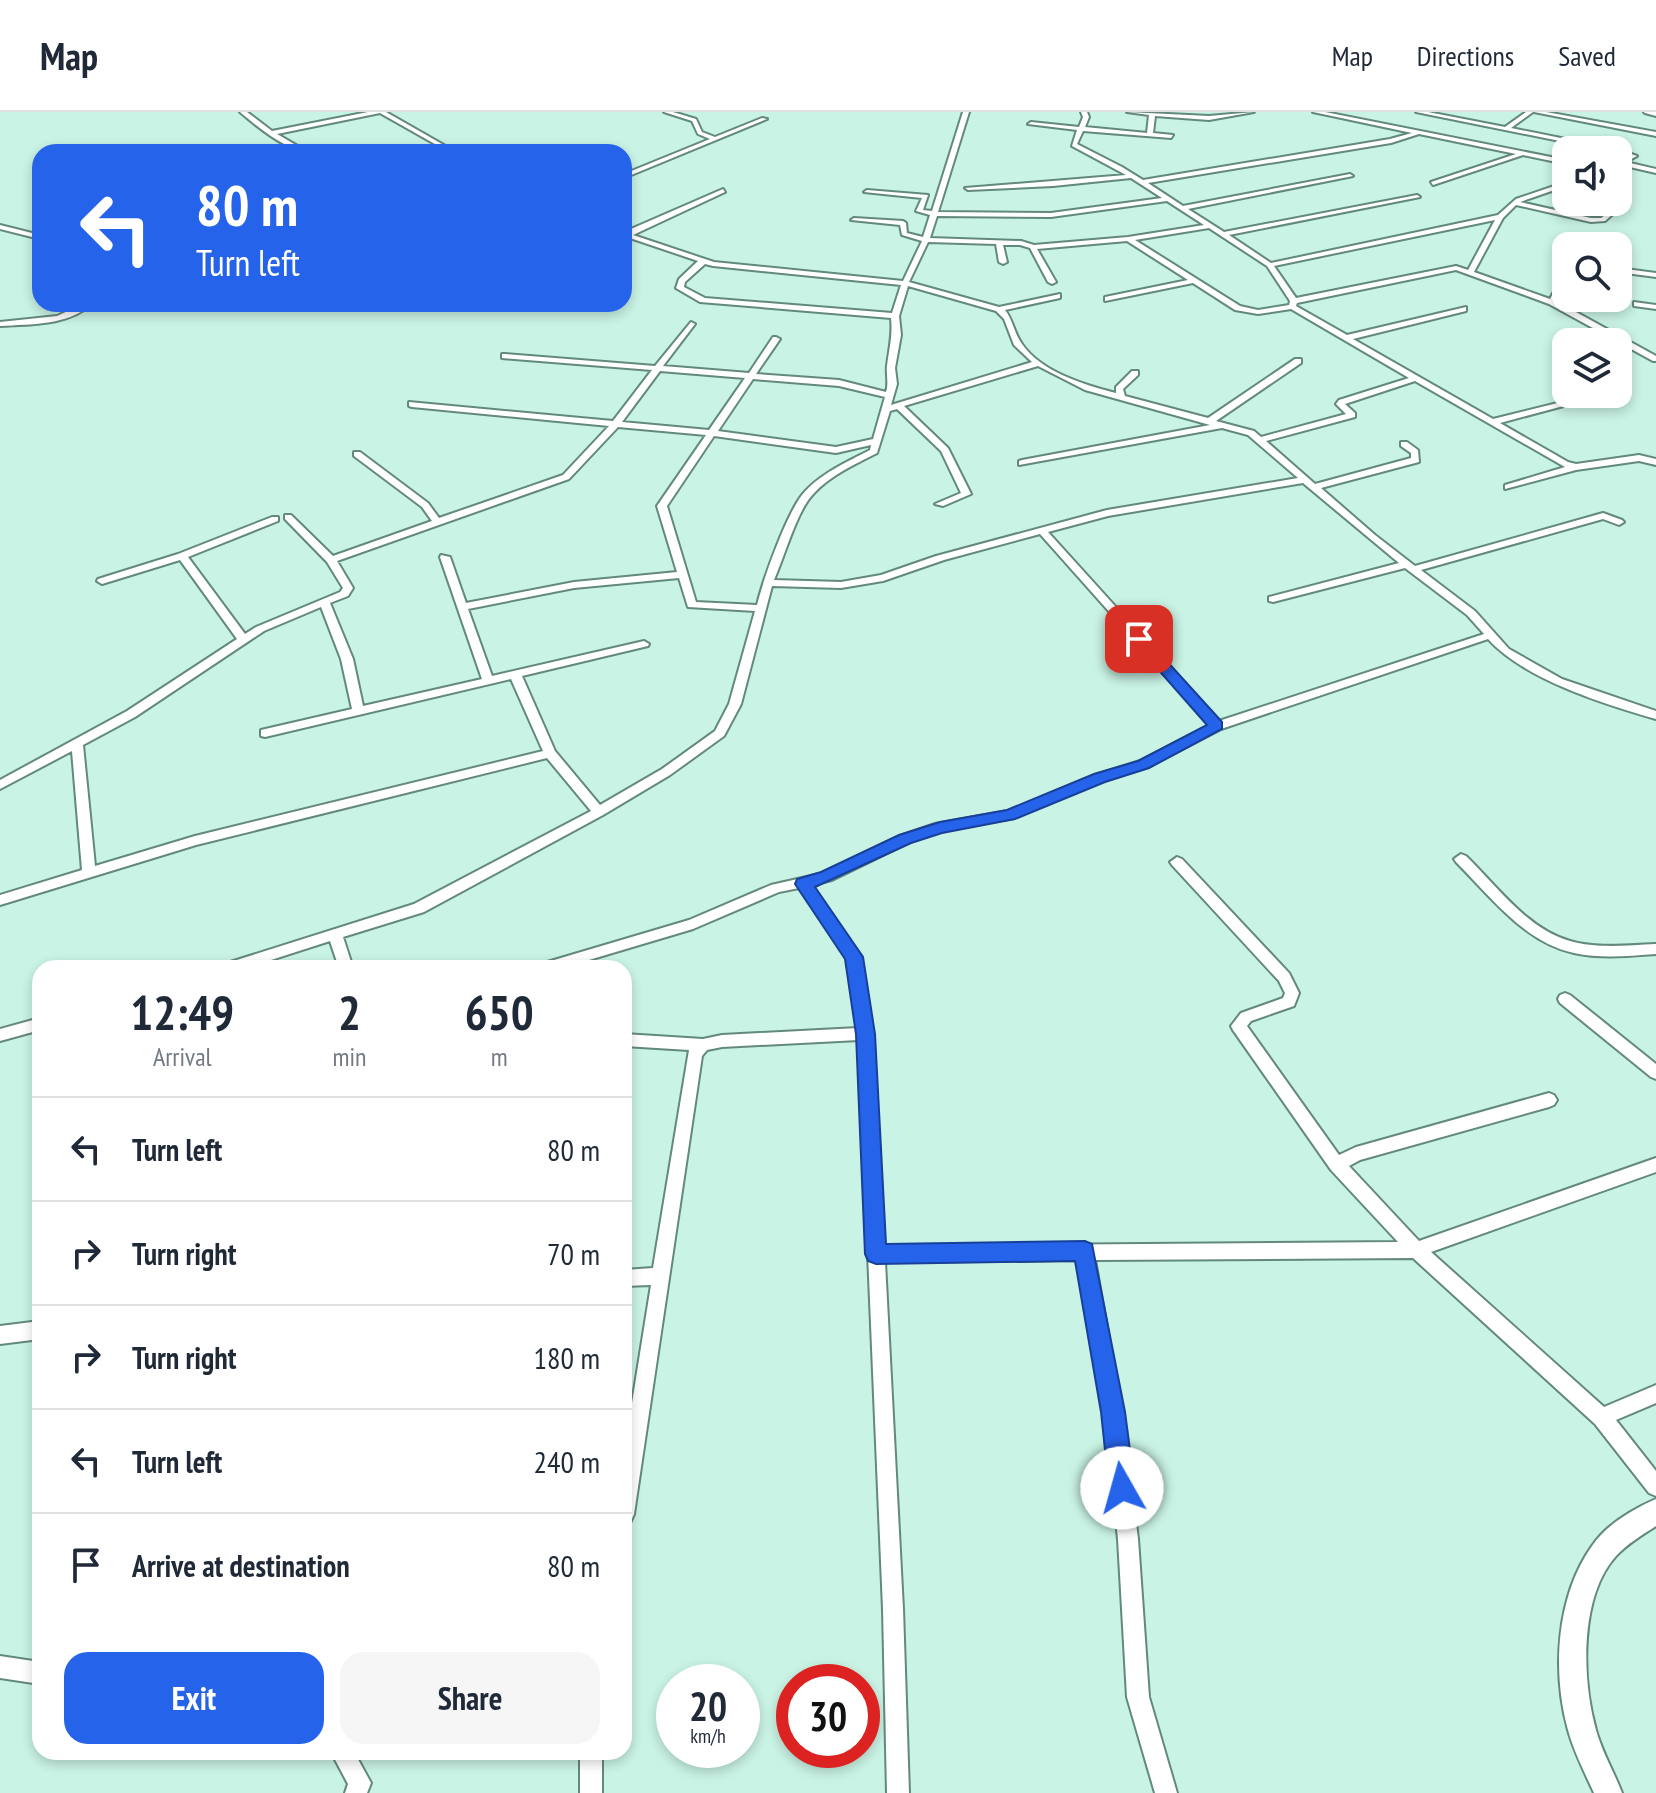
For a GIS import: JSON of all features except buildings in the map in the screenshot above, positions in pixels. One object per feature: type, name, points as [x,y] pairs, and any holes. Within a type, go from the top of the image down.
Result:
[{"type":"street","points":[[243,112],[291,144]]},
{"type":"street","points":[[271,133],[380,112],[438,144]]},
{"type":"street","points":[[667,112],[694,120],[700,133],[715,139]]},
{"type":"street","points":[[254,960],[419,908],[599,812],[666,772],[720,733],[735,704],[781,547],[807,495],[833,473],[874,451],[891,403],[891,368],[897,335],[895,316],[905,283],[926,240],[966,112]]},
{"type":"street","points":[[1084,112],[1086,117],[1074,145],[1143,182],[1270,265],[1293,304],[1414,379],[1576,467]]},
{"type":"street","points":[[1130,112],[1209,118],[1251,112]]},
{"type":"street","points":[[1316,112],[1552,159]]},
{"type":"street","points":[[1419,112],[1552,138]]},
{"type":"street","points":[[1506,129],[1530,112]]},
{"type":"street","points":[[1537,112],[1656,134]]},
{"type":"street","points":[[1647,112],[1656,114]]},
{"type":"street","points":[[1150,135],[1152,115]]},
{"type":"street","points":[[632,173],[764,119]]},
{"type":"street","points":[[1031,124],[1171,136]]},
{"type":"street","points":[[1588,136],[1601,124]]},
{"type":"street","points":[[1143,182],[1391,141],[1421,132]]},
{"type":"street","points":[[1433,183],[1524,153]]},
{"type":"street","points":[[1632,166],[1656,171]]},
{"type":"street","points":[[968,188],[1132,176]]},
{"type":"street","points":[[1181,208],[1350,176]]},
{"type":"street","points":[[1470,273],[1500,217],[1515,203],[1552,189]]},
{"type":"street","points":[[632,231],[723,191]]},
{"type":"street","points":[[867,192],[926,196],[919,211],[935,214],[1051,215],[1167,199]]},
{"type":"street","points":[[1224,234],[1417,197]]},
{"type":"street","points":[[1515,203],[1552,211]]},
{"type":"street","points":[[1573,216],[1591,220],[1603,220],[1608,216]]},
{"type":"street","points":[[1270,265],[1500,217]]},
{"type":"street","points":[[854,220],[903,223],[904,234],[926,240],[1027,243],[1033,247],[1052,282]]},
{"type":"street","points":[[1033,247],[1128,239],[1211,226]]},
{"type":"street","points":[[0,227],[32,235]]},
{"type":"street","points":[[632,236],[703,261],[751,270],[905,283],[999,309],[1010,319],[1021,348],[1039,363],[1088,388],[1251,433],[1371,537],[1471,613],[1505,651],[1526,666],[1558,681],[1656,715]]},
{"type":"street","points":[[1128,239],[1191,281],[1246,311],[1293,304],[1446,269],[1470,273],[1552,302]]},
{"type":"street","points":[[999,242],[1003,262]]},
{"type":"street","points":[[703,261],[682,281],[680,288],[703,300],[895,316]]},
{"type":"street","points":[[1632,272],[1656,275]]},
{"type":"street","points":[[1108,299],[1191,281]]},
{"type":"street","points":[[999,309],[1057,296]]},
{"type":"street","points":[[1637,304],[1656,307]]},
{"type":"street","points":[[1345,338],[1463,309]]},
{"type":"street","points":[[0,324],[80,312]]},
{"type":"street","points":[[1570,312],[1656,359]]},
{"type":"street","points":[[331,560],[566,477],[614,426],[691,324]]},
{"type":"street","points":[[762,608],[692,605],[662,506],[776,339]]},
{"type":"street","points":[[505,356],[857,386],[891,403],[945,450],[966,494],[940,504]]},
{"type":"street","points":[[1211,420],[1298,361]]},
{"type":"street","points":[[891,403],[1039,363]]},
{"type":"street","points":[[1121,396],[1119,389],[1135,373]]},
{"type":"street","points":[[1260,440],[1352,415],[1340,404],[1342,402],[1414,379]]},
{"type":"street","points":[[412,404],[614,426],[712,433],[836,450],[877,441]]},
{"type":"street","points":[[1492,422],[1552,406]]},
{"type":"street","points":[[1022,463],[1226,425]]},
{"type":"street","points":[[1315,487],[1416,460],[1415,452],[1404,444]]},
{"type":"street","points":[[357,454],[425,505],[437,522]]},
{"type":"street","points":[[1508,487],[1576,467],[1623,458],[1656,462]]},
{"type":"street","points":[[768,583],[841,585],[883,578],[940,558],[1107,513],[1305,480]]},
{"type":"street","points":[[1273,599],[1603,516],[1619,522]]},
{"type":"street","points":[[0,785],[77,744],[199,671],[243,639],[344,594],[348,588],[331,560],[288,517]]},
{"type":"street","points":[[102,581],[182,556],[275,519]]},
{"type":"street","points":[[1042,531],[1217,726]]},
{"type":"street","points":[[182,556],[243,639]]},
{"type":"street","points":[[445,557],[488,681]]},
{"type":"street","points":[[462,607],[574,585],[683,575]]},
{"type":"street","points":[[325,603],[347,659],[358,711]]},
{"type":"street","points":[[571,960],[693,924],[776,888],[827,877],[905,839],[940,827],[1010,815],[1099,778],[1144,764],[1217,726],[1490,635]]},
{"type":"street","points":[[265,733],[644,644]]},
{"type":"street","points":[[515,674],[550,753],[599,812]]},
{"type":"street","points":[[77,744],[89,873]]},
{"type":"street","points":[[0,900],[195,841],[550,753]]},
{"type":"street","points":[[1461,859],[1528,923],[1562,944],[1590,949],[1656,949]]},
{"type":"street","points":[[1177,862],[1284,977],[1292,993],[1289,1002],[1246,1017],[1238,1026],[1337,1165],[1416,1250],[1602,1417],[1656,1486]]},
{"type":"street","points":[[803,884],[854,957],[866,1034],[893,1609],[898,1793]]},
{"type":"street","points":[[335,934],[343,960]]},
{"type":"street","points":[[1565,999],[1656,1073]]},
{"type":"street","points":[[0,1035],[32,1026]]},
{"type":"street","points":[[632,1041],[703,1045],[722,1041],[866,1034]]},
{"type":"street","points":[[632,1464],[695,1053],[703,1045]]},
{"type":"street","points":[[1337,1165],[1356,1154],[1549,1100]]},
{"type":"street","points":[[876,1254],[1416,1250],[1656,1165]]},
{"type":"street","points":[[1085,1251],[1113,1412],[1138,1697],[1166,1793]]},
{"type":"street","points":[[632,1278],[662,1276]]},
{"type":"street","points":[[0,1335],[32,1331]]},
{"type":"street","points":[[1602,1417],[1656,1394]]},
{"type":"street","points":[[1608,1793],[1582,1730],[1573,1662],[1579,1607],[1596,1561],[1624,1531],[1656,1512]]},
{"type":"street","points":[[0,1667],[32,1672]]},
{"type":"street","points":[[347,1760],[360,1783],[356,1793]]},
{"type":"street","points":[[591,1760],[591,1793]]},
{"type":"route","points":[[1122,1488],[1113,1412],[1085,1251],[876,1254],[866,1034],[854,957],[803,884],[827,877],[905,839],[940,827],[1010,815],[1099,778],[1144,764],[1217,726],[1139,639]]}]
